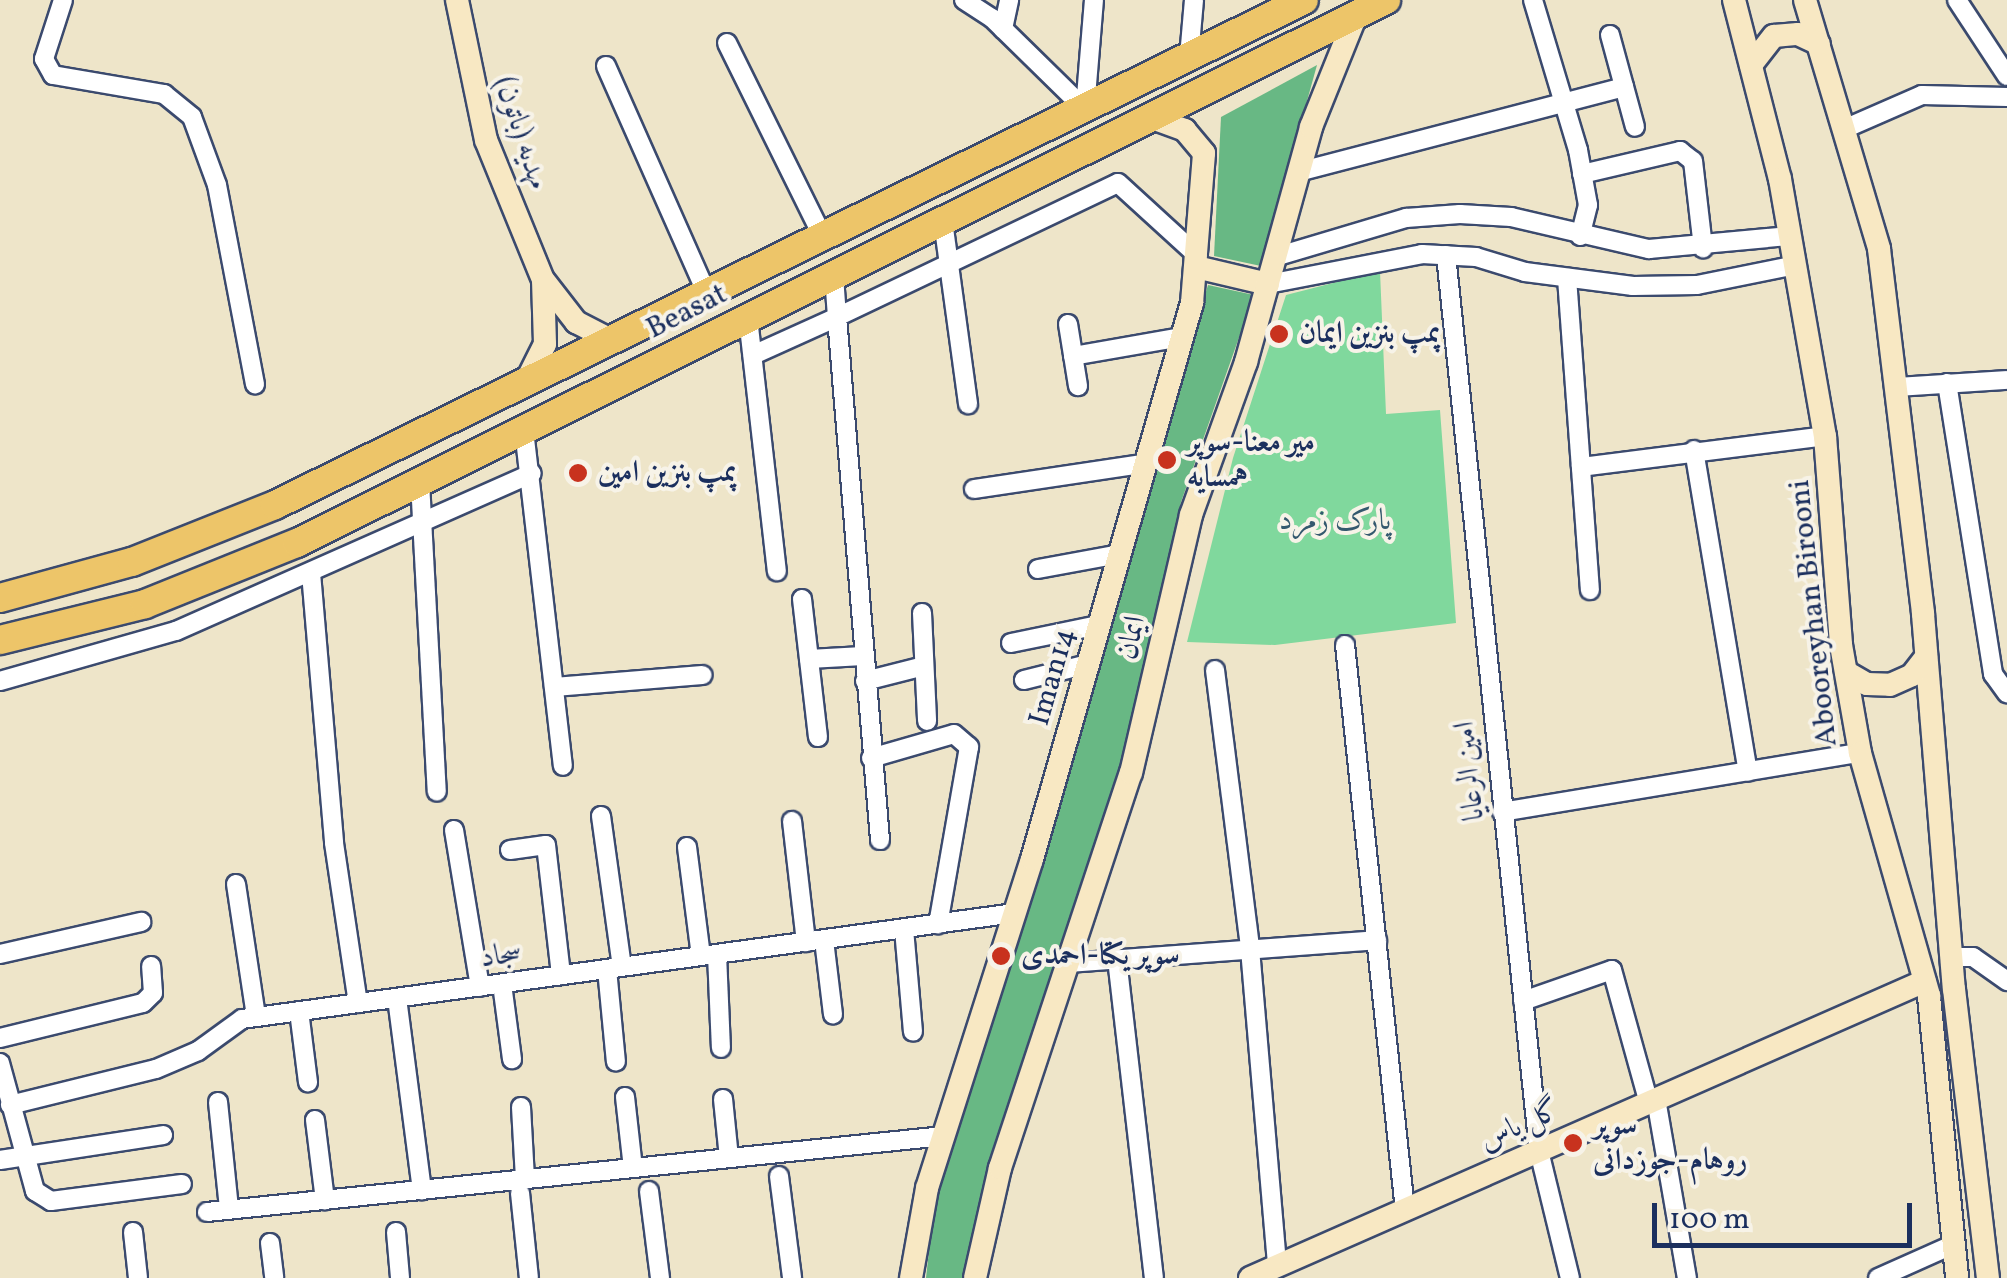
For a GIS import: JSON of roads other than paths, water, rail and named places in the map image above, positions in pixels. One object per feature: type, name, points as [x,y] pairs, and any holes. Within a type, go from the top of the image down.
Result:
[{"type":"main road","name":"مهدیه (باتون)","points":[[457,0],[486,140],[543,280],[576,322],[613,341]]},
{"type":"main road","name":"Beasat","points":[[12,595],[132,562],[275,505],[1085,110],[1276,7],[1304,0]]},
{"type":"main road","name":"Beasat","points":[[0,640],[145,604],[297,543],[1386,0]]},
{"type":"main road","name":"Abooreyhan Birooni","points":[[1734,0],[1790,236],[1825,436],[1846,672],[1860,753],[1925,981],[1956,1278]]},
{"type":"main road","points":[[1805,0],[1879,250],[1898,387],[1951,957],[1988,1278]]},
{"type":"main road","name":"ایمان","points":[[976,1278],[1000,1168],[1131,773],[1192,515],[1268,284],[1334,58],[1356,15]]},
{"type":"main road","points":[[1750,65],[1774,36],[1798,34],[1819,44]]},
{"type":"main road","name":"Iman14","points":[[911,1278],[944,1136],[1014,914],[1182,337],[1197,261],[1204,153],[1185,130],[1149,116]]},
{"type":"main road","points":[[1197,261],[1268,284]]},
{"type":"main road","name":"مهدیه (باتون)","points":[[525,384],[545,344],[543,280]]},
{"type":"main road","points":[[12,595],[34,633]]},
{"type":"main road","points":[[1846,672],[1866,684],[1890,685],[1912,676],[1926,657]]},
{"type":"main road","name":"گل یاس","points":[[1250,1278],[1925,981]]},
{"type":"street","points":[[63,0],[44,59],[53,75],[164,94],[192,117],[216,186],[254,384]]},
{"type":"street","points":[[964,0],[1004,30],[1085,110]]},
{"type":"street","points":[[1004,30],[1009,0]]},
{"type":"street","points":[[1085,110],[1094,0]]},
{"type":"street","points":[[1189,57],[1194,0]]},
{"type":"street","points":[[1533,0],[1582,174],[1588,205],[1580,236]]},
{"type":"street","points":[[1957,0],[2007,76]]},
{"type":"street","points":[[1610,35],[1635,127]]},
{"type":"street","points":[[727,43],[824,239]]},
{"type":"street","points":[[606,66],[708,296]]},
{"type":"street","points":[[1298,172],[1564,106],[1624,87]]},
{"type":"street","points":[[1844,128],[1922,96],[2007,98]]},
{"type":"street","points":[[1582,174],[1680,151],[1693,161],[1702,248]]},
{"type":"street","points":[[752,356],[1118,183],[1197,261]]},
{"type":"street","points":[[1275,257],[1314,240],[1442,215],[1512,217],[1625,248],[1702,248],[1790,236]]},
{"type":"street","points":[[942,222],[968,404]]},
{"type":"street","points":[[1268,284],[1358,263],[1446,256],[1566,278],[1696,285],[1796,265]]},
{"type":"street","name":"امین الرعایا","points":[[1446,256],[1540,1150],[1570,1278]]},
{"type":"street","points":[[834,276],[880,840]]},
{"type":"street","points":[[1566,278],[1590,590]]},
{"type":"street","points":[[748,318],[777,570]]},
{"type":"street","points":[[1068,324],[1078,386]]},
{"type":"street","points":[[1073,356],[1182,337]]},
{"type":"street","points":[[1898,387],[2007,380]]},
{"type":"street","points":[[1947,383],[1993,674],[2007,693]]},
{"type":"street","points":[[524,430],[532,473],[562,766]]},
{"type":"street","points":[[1581,466],[1825,436]]},
{"type":"street","points":[[1694,450],[1748,772]]},
{"type":"street","points":[[974,488],[1147,464]]},
{"type":"street","points":[[0,680],[176,631],[532,473]]},
{"type":"street","points":[[420,482],[437,792]]},
{"type":"street","points":[[1038,569],[1120,554]]},
{"type":"street","points":[[310,573],[334,844],[358,1004]]},
{"type":"street","points":[[802,598],[818,737]]},
{"type":"street","points":[[922,612],[927,721]]},
{"type":"street","points":[[1011,643],[1099,625]]},
{"type":"street","points":[[1344,645],[1405,1210]]},
{"type":"street","points":[[809,660],[863,656]]},
{"type":"street","points":[[1024,680],[1088,664]]},
{"type":"street","points":[[865,681],[924,666]]},
{"type":"street","points":[[1215,670],[1250,950],[1276,1266]]},
{"type":"street","points":[[554,686],[702,675]]},
{"type":"street","points":[[871,758],[954,734],[969,747],[938,924]]},
{"type":"street","points":[[1502,812],[1860,753]]},
{"type":"street","points":[[600,816],[614,968],[616,1062]]},
{"type":"street","points":[[792,821],[832,1014]]},
{"type":"street","points":[[454,830],[480,987]]},
{"type":"street","points":[[510,850],[546,845],[561,976]]},
{"type":"street","points":[[687,847],[709,955],[722,1048]]},
{"type":"street","points":[[236,884],[256,1017]]},
{"type":"street","name":"سجاد","points":[[10,1105],[156,1069],[256,1017],[1014,914]]},
{"type":"street","points":[[0,954],[141,922]]},
{"type":"street","points":[[904,928],[913,1032]]},
{"type":"street","points":[[1067,963],[1377,940]]},
{"type":"street","points":[[1951,957],[1973,957],[1996,967],[2007,981]]},
{"type":"street","points":[[1117,959],[1154,1278]]},
{"type":"street","points":[[0,1038],[144,1003],[154,993],[151,966]]},
{"type":"street","points":[[1523,1001],[1612,970],[1652,1101],[1687,1278]]},
{"type":"street","points":[[502,984],[512,1059]]},
{"type":"street","points":[[397,998],[422,1190]]},
{"type":"street","points":[[299,1011],[308,1082]]},
{"type":"street","points":[[0,1063],[35,1191],[51,1201],[182,1184]]},
{"type":"street","points":[[624,1097],[633,1168]]},
{"type":"street","points":[[723,1099],[729,1158]]},
{"type":"street","points":[[218,1102],[229,1210]]},
{"type":"street","points":[[521,1107],[529,1278]]},
{"type":"street","points":[[315,1120],[325,1200]]},
{"type":"street","points":[[0,1160],[162,1135]]},
{"type":"street","points":[[207,1212],[422,1190],[522,1186],[633,1168],[944,1136]]},
{"type":"street","points":[[780,1176],[792,1278]]},
{"type":"street","points":[[649,1191],[660,1278]]},
{"type":"street","points":[[132,1232],[138,1278]]},
{"type":"street","points":[[396,1232],[400,1278]]},
{"type":"street","points":[[270,1242],[274,1278]]},
{"type":"street","points":[[1878,1278],[1952,1244]]},
{"type":"place","name":"پمپ بنزین ایمان","points":[[1279,334]]},
{"type":"place","name":"میر معنا-سوپر همسایه","points":[[1167,460]]},
{"type":"place","name":"پمپ بنزین امین","points":[[578,473]]},
{"type":"place","name":"سوپر یکتا-احمدی","points":[[1001,956]]},
{"type":"place","name":"سوپر روهام-جوزدانی","points":[[1573,1143]]},
{"type":"park label","name":"پارک زمرد","points":[[1335,521]]}]
